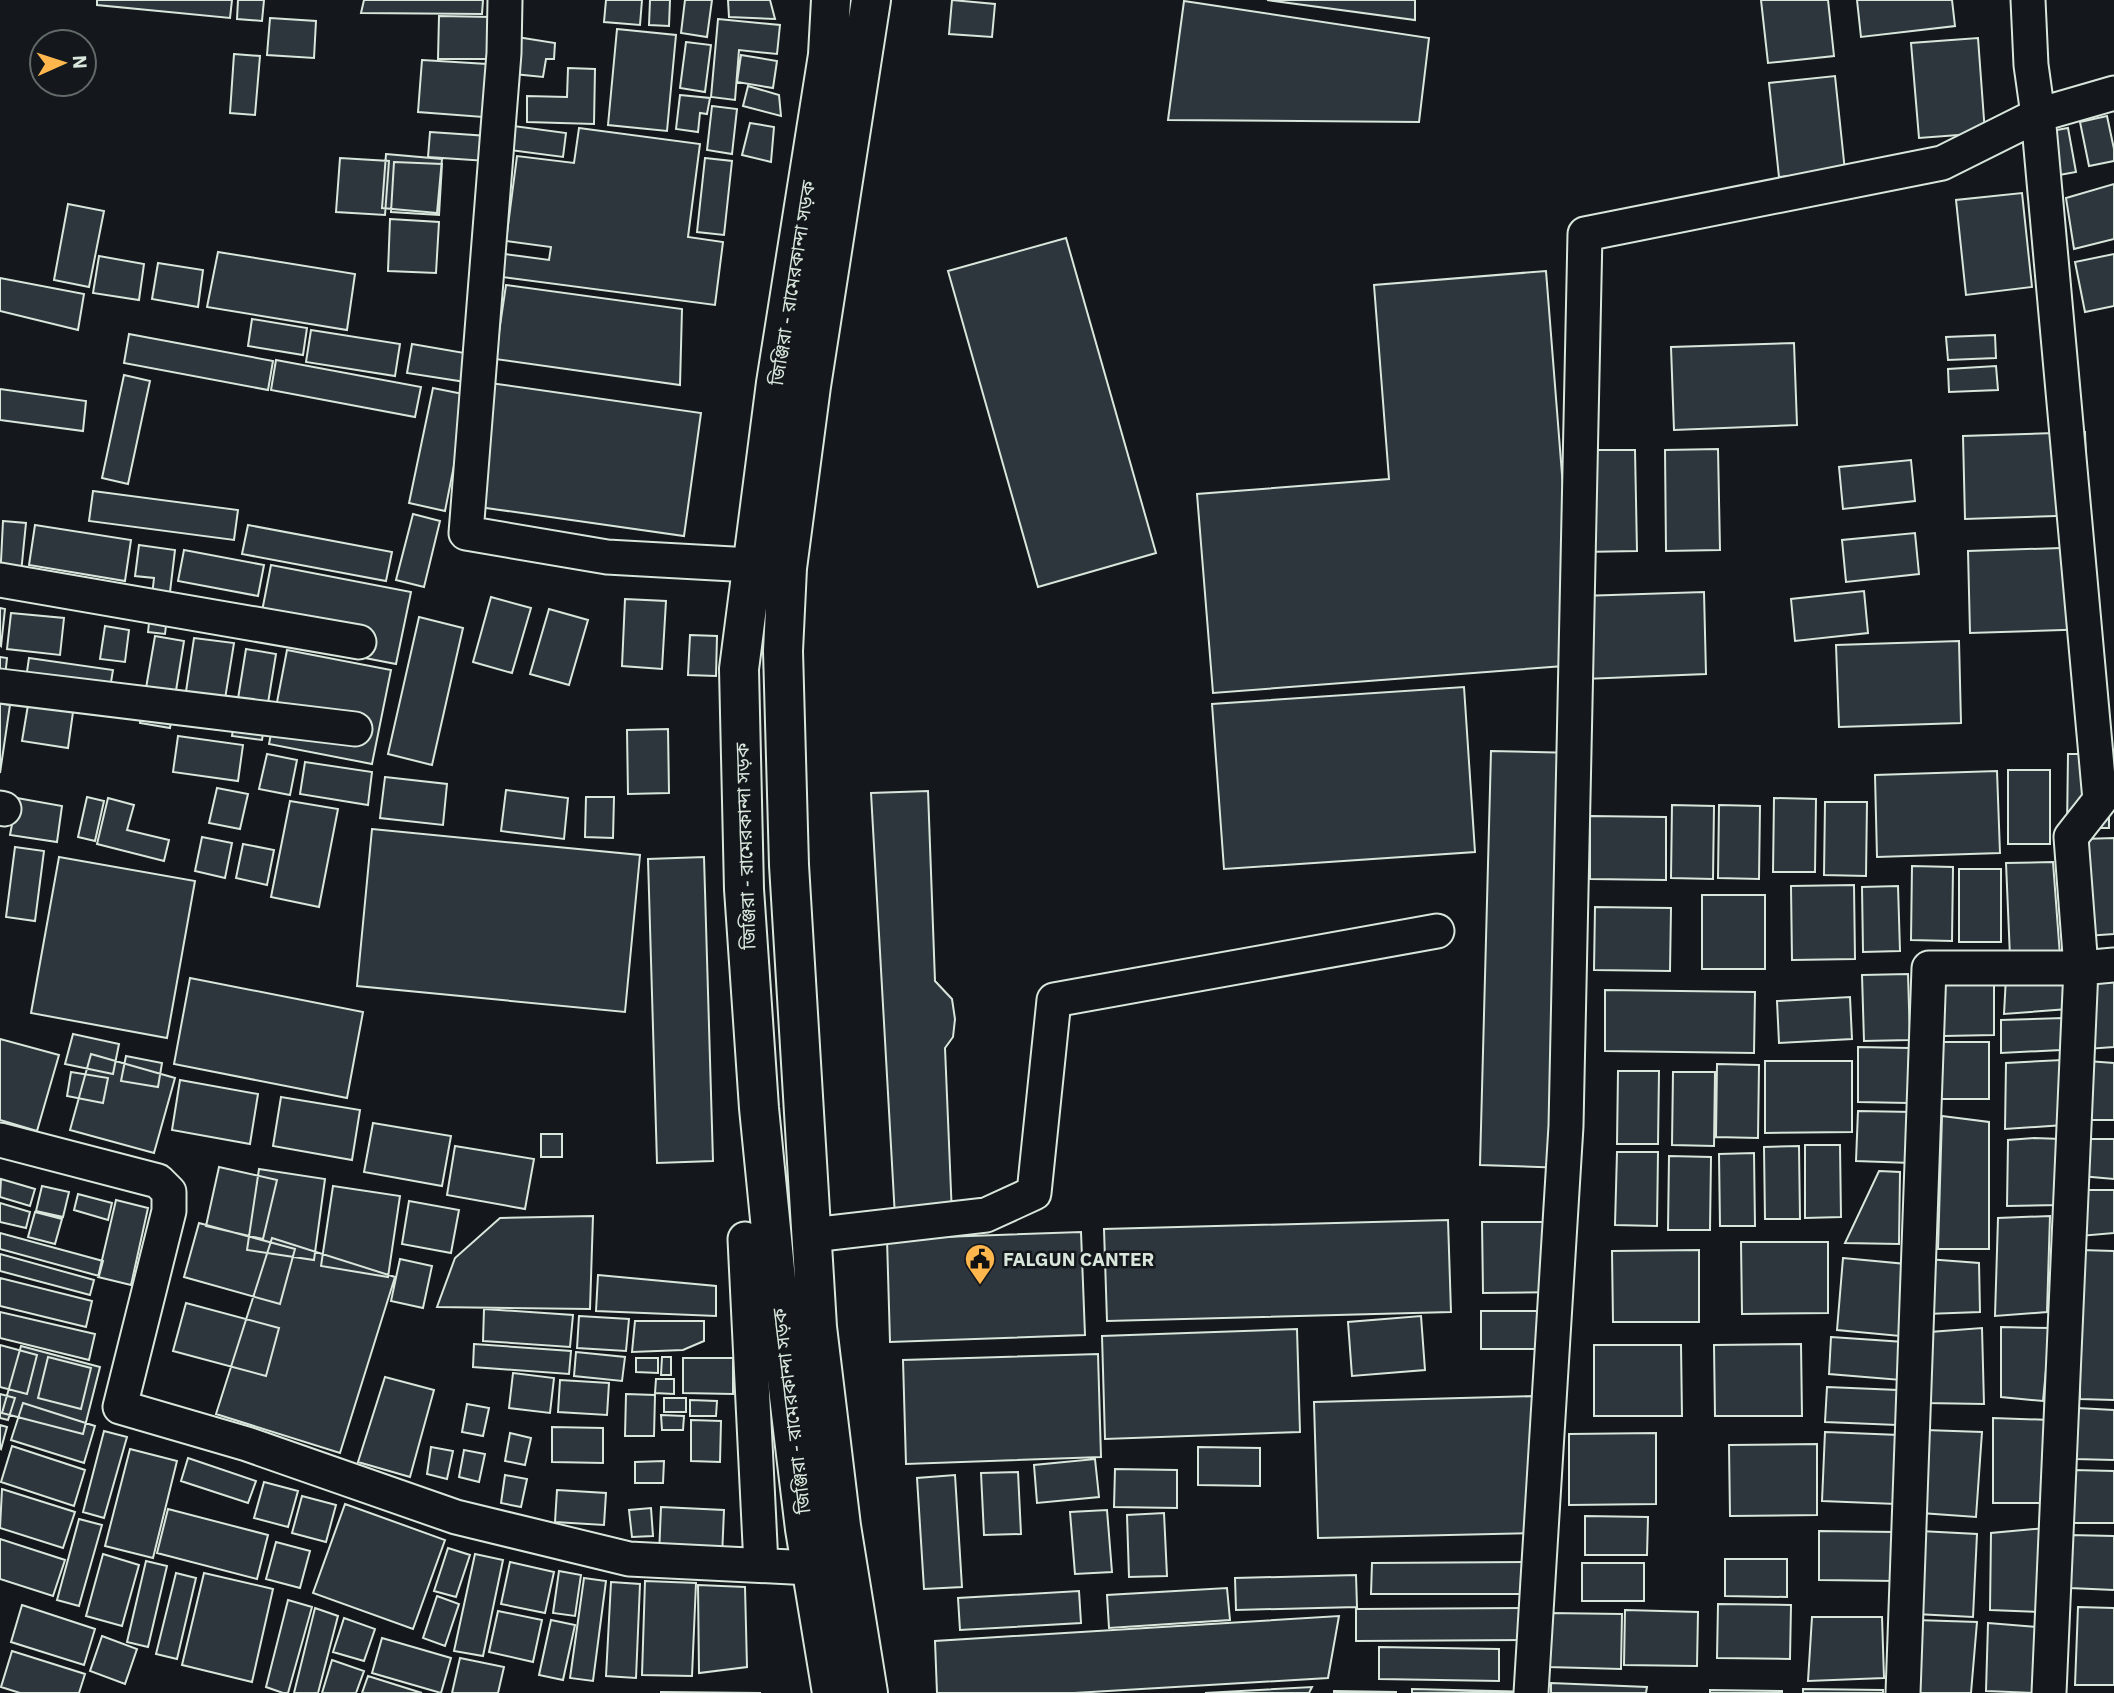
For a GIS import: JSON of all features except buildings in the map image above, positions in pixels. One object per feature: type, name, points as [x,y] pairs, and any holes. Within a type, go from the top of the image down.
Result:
[{"type":"main road","name":"জিঞ্জিরা - রামেরকান্দা সড়ক","points":[[831,0],[828,55],[784,459],[787,568],[783,651],[789,865],[817,1327],[838,1499],[868,1693]]},
{"type":"main road","name":"জিঞ্জিরা - রামেরকান্দা সড়ক","points":[[832,1693],[811,1568],[781,1330],[759,1108],[744,889],[739,669],[751,565],[784,459],[871,0]]},
{"type":"street","points":[[505,0],[504,53],[466,533],[607,557],[751,565]]},
{"type":"street","points":[[2028,0],[2031,65],[2038,115],[2100,800],[2071,837],[2081,968],[2049,1693]]},
{"type":"street","points":[[1531,1693],[1566,1126],[1585,234],[1942,163],[2038,115],[2114,93]]},
{"type":"street","points":[[0,580],[359,642]]},
{"type":"street","points":[[0,686],[355,729]]},
{"type":"street","points":[[812,1235],[986,1215],[1034,1193],[1054,1000],[1437,931]]},
{"type":"street","points":[[1903,1693],[1929,968],[2081,968],[2114,965]]},
{"type":"street","points":[[0,1140],[158,1181],[169,1192],[169,1211],[120,1407],[247,1444],[456,1517],[629,1559],[811,1568]]},
{"type":"street","points":[[745,1238],[761,1565]]},
{"type":"place","name":"FALGUN CANTER","points":[[980,1286]]}]
